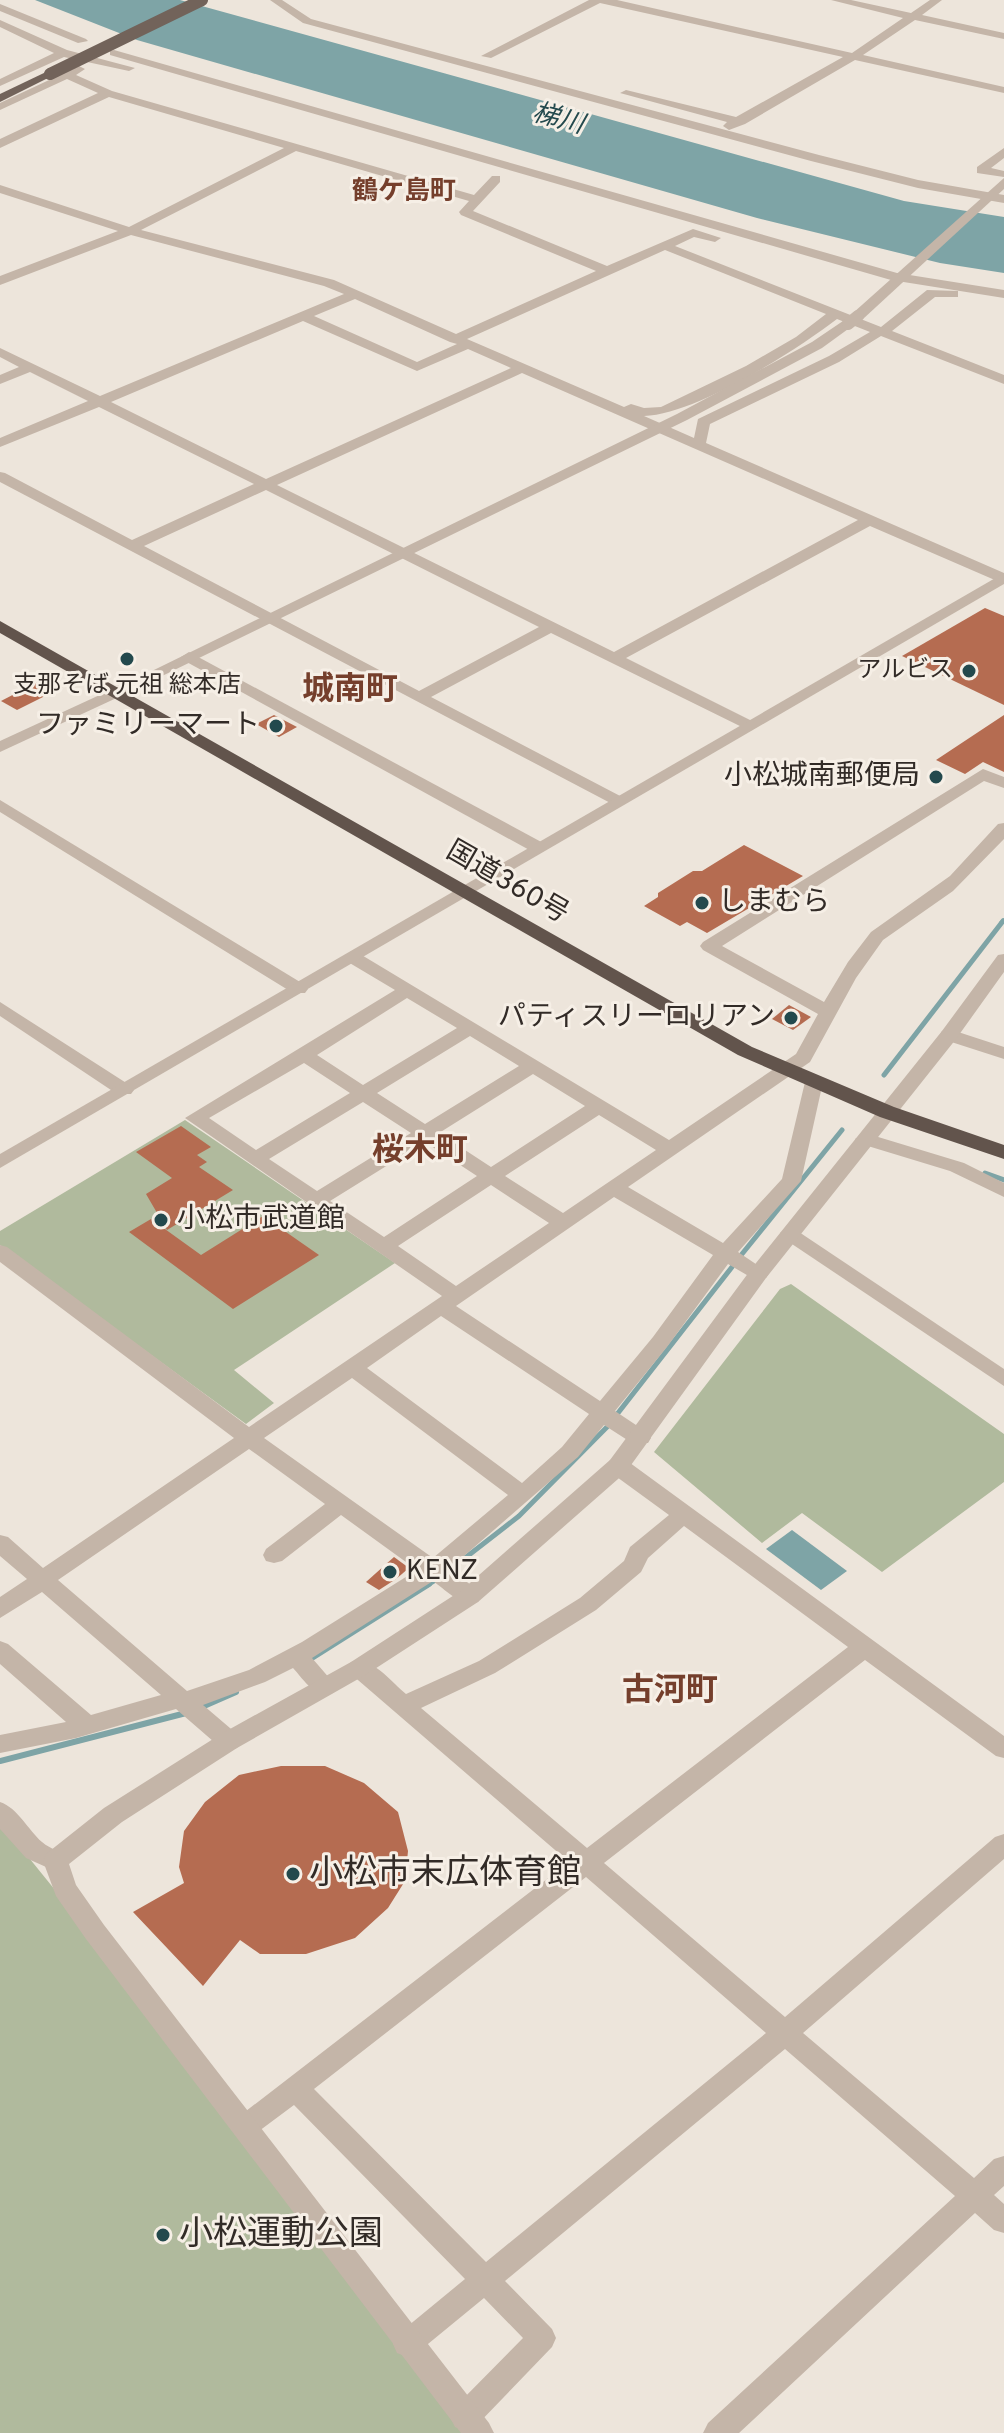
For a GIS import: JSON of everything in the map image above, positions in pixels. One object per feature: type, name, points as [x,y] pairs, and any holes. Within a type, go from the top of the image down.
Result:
[{"type":"highway","name":"国道360号","points":[[0,626],[745,1051],[785,1071],[887,1112],[1004,1152]]},
{"type":"main road","points":[[0,99],[186,0]]},
{"type":"main road","points":[[0,91],[46,73],[202,0]]},
{"type":"street","points":[[275,0],[307,21],[918,184],[986,199],[1004,199]]},
{"type":"street","points":[[295,0],[322,13],[741,122]]},
{"type":"street","points":[[487,56],[599,0],[1004,90]]},
{"type":"street","points":[[836,0],[1004,36]]},
{"type":"street","points":[[639,111],[731,126],[854,56],[937,0]]},
{"type":"street","points":[[0,7],[82,41]]},
{"type":"street","points":[[0,23],[63,53],[231,88]]},
{"type":"street","points":[[0,83],[63,53]]},
{"type":"street","points":[[114,53],[810,252],[1004,294]]},
{"type":"street","points":[[0,107],[97,60]]},
{"type":"street","points":[[66,75],[108,93],[476,199]]},
{"type":"street","points":[[0,144],[108,93]]},
{"type":"street","points":[[0,281],[130,231],[295,147]]},
{"type":"street","points":[[0,747],[658,427],[817,345],[853,320],[906,275],[986,199],[1003,178],[981,170],[1004,152]]},
{"type":"street","points":[[496,179],[465,212],[607,271]]},
{"type":"street","points":[[0,189],[130,231],[329,283],[1004,579]]},
{"type":"street","points":[[302,316],[417,367],[461,341],[693,233],[770,249],[810,252]]},
{"type":"street","points":[[665,246],[1004,380]]},
{"type":"street","points":[[697,444],[701,441],[703,422],[834,359],[882,332],[932,293],[1004,294]]},
{"type":"street","points":[[0,443],[354,295]]},
{"type":"street","points":[[605,404],[624,405],[643,412],[664,411],[751,369],[801,340],[836,313]]},
{"type":"street","points":[[0,352],[750,726]]},
{"type":"street","points":[[0,380],[31,367]]},
{"type":"street","points":[[133,545],[522,368]]},
{"type":"street","points":[[0,476],[618,802]]},
{"type":"street","points":[[614,658],[869,520]]},
{"type":"street","points":[[0,1162],[1004,579]]},
{"type":"street","points":[[419,697],[550,627]]},
{"type":"street","points":[[189,657],[539,848]]},
{"type":"street","points":[[830,1013],[709,946],[983,774],[1004,783]]},
{"type":"street","points":[[0,805],[299,989]]},
{"type":"street","points":[[0,1609],[803,1058],[860,959],[876,938],[901,915],[939,894],[985,851],[1004,828]]},
{"type":"street","points":[[354,958],[671,1150]]},
{"type":"street","points":[[0,1744],[87,1726],[257,1676],[307,1668],[359,1668],[470,1596],[618,1466],[759,1273],[949,1035],[1004,959]]},
{"type":"street","points":[[408,990],[195,1118],[384,1246],[448,1300],[640,1438]]},
{"type":"street","points":[[0,1008],[124,1090]]},
{"type":"street","points":[[256,1159],[470,1028]]},
{"type":"street","points":[[949,1035],[1004,1053]]},
{"type":"street","points":[[304,1055],[564,1223]]},
{"type":"street","points":[[317,1200],[533,1066]]},
{"type":"street","points":[[55,1861],[113,1815],[229,1741],[307,1668],[433,1570],[570,1452],[660,1342],[725,1253],[791,1181],[814,1082]]},
{"type":"street","points":[[384,1246],[599,1106]]},
{"type":"street","points":[[865,1139],[957,1167],[1004,1191]]},
{"type":"street","points":[[616,1189],[759,1273]]},
{"type":"street","points":[[790,1233],[1004,1379]]},
{"type":"street","points":[[0,1252],[250,1439],[470,1596]]},
{"type":"street","points":[[351,1367],[523,1495]]},
{"type":"street","points":[[618,1466],[1004,1749]]},
{"type":"street","points":[[274,1555],[341,1504]]},
{"type":"street","points":[[403,1706],[487,1667],[588,1604],[633,1566],[638,1553],[684,1514]]},
{"type":"street","points":[[0,1543],[229,1741]]},
{"type":"street","points":[[246,2126],[865,1647]]},
{"type":"street","points":[[0,1650],[87,1726]]},
{"type":"street","points":[[359,1668],[1004,2221]]},
{"type":"street","points":[[0,1812],[35,1851],[55,1861],[65,1889],[95,1932],[246,2126],[407,2344],[472,2425],[542,2338],[296,2089]]},
{"type":"street","points":[[407,2344],[785,2033],[1004,1844]]},
{"type":"street","points":[[718,2433],[1004,2168]]},
{"type":"green space","points":[[185,1120],[395,1263],[234,1370],[274,1403],[246,1424],[0,1245],[0,1231]]},
{"type":"green space","points":[[791,1284],[1004,1434],[1004,1482],[882,1572],[802,1513],[762,1543],[654,1452],[780,1289]]},
{"type":"green space","name":"小松運動公園","points":[[0,1822],[246,2126],[479,2433],[0,2433]]},
{"type":"water","name":"梯川","points":[[35,0],[180,0],[904,201],[1004,217],[1004,273],[940,263],[757,218],[137,40]]},
{"type":"water","points":[[792,1530],[847,1571],[821,1590],[766,1549]]},
{"type":"building","name":"アルビス","points":[[985,608],[1004,616],[1004,705],[902,656]]},
{"type":"building","points":[[49,676],[65,686],[17,710],[1,701]]},
{"type":"building","name":"ファミリーマート","points":[[274,715],[297,727],[279,737],[256,724]]},
{"type":"building","points":[[1004,715],[1004,772],[983,762],[965,774],[936,760]]},
{"type":"building","points":[[744,845],[803,876],[707,933],[687,922],[680,926],[644,906],[658,897],[658,893],[693,871],[702,871]]},
{"type":"building","name":"パティスリーロリアン","points":[[789,1005],[811,1017],[793,1030],[772,1019]]},
{"type":"building","points":[[181,1126],[211,1147],[197,1155],[207,1162],[199,1167],[233,1190],[167,1230],[146,1194],[172,1178],[136,1152]]},
{"type":"building","points":[[263,1216],[319,1255],[233,1309],[129,1232],[151,1219],[201,1255]]},
{"type":"building","name":"KENZ","points":[[394,1557],[409,1568],[379,1590],[366,1582]]},
{"type":"building","name":"小松市末広体育館","points":[[281,1766],[325,1766],[364,1783],[398,1812],[408,1851],[405,1881],[388,1908],[355,1938],[306,1954],[260,1954],[240,1940],[203,1986],[133,1912],[184,1883],[179,1867],[184,1831],[205,1802],[239,1775]]},
{"type":"waterway","points":[[884,1075],[1003,921]]},
{"type":"waterway","points":[[742,1254],[842,1130]]},
{"type":"waterway","points":[[985,1173],[1004,1180]]},
{"type":"waterway","points":[[618,1413],[732,1267]]},
{"type":"waterway","points":[[447,1572],[519,1516],[607,1427]]},
{"type":"waterway","points":[[426,1586],[434,1581]]},
{"type":"waterway","points":[[307,1661],[429,1584]]},
{"type":"waterway","points":[[204,1706],[236,1692]]},
{"type":"waterway","points":[[0,1761],[186,1713]]},
{"type":"place","name":"支那そば 元祖 総本店","points":[[127,659]]},
{"type":"place","name":"アルビス","points":[[969,671]]},
{"type":"place","name":"ファミリーマート","points":[[276,726]]},
{"type":"place","name":"小松城南郵便局","points":[[936,777]]},
{"type":"place","name":"しまむら","points":[[702,903]]},
{"type":"place","name":"パティスリーロリアン","points":[[791,1018]]},
{"type":"place","name":"小松市武道館","points":[[161,1220]]},
{"type":"place","name":"KENZ","points":[[390,1572]]},
{"type":"place","name":"小松市末広体育館","points":[[293,1874]]},
{"type":"place","name":"小松運動公園","points":[[163,2235]]},
{"type":"district","name":"鶴ケ島町","points":[[404,192]]},
{"type":"district","name":"城南町","points":[[350,691]]},
{"type":"district","name":"桜木町","points":[[420,1152]]},
{"type":"district","name":"古河町","points":[[670,1692]]}]
